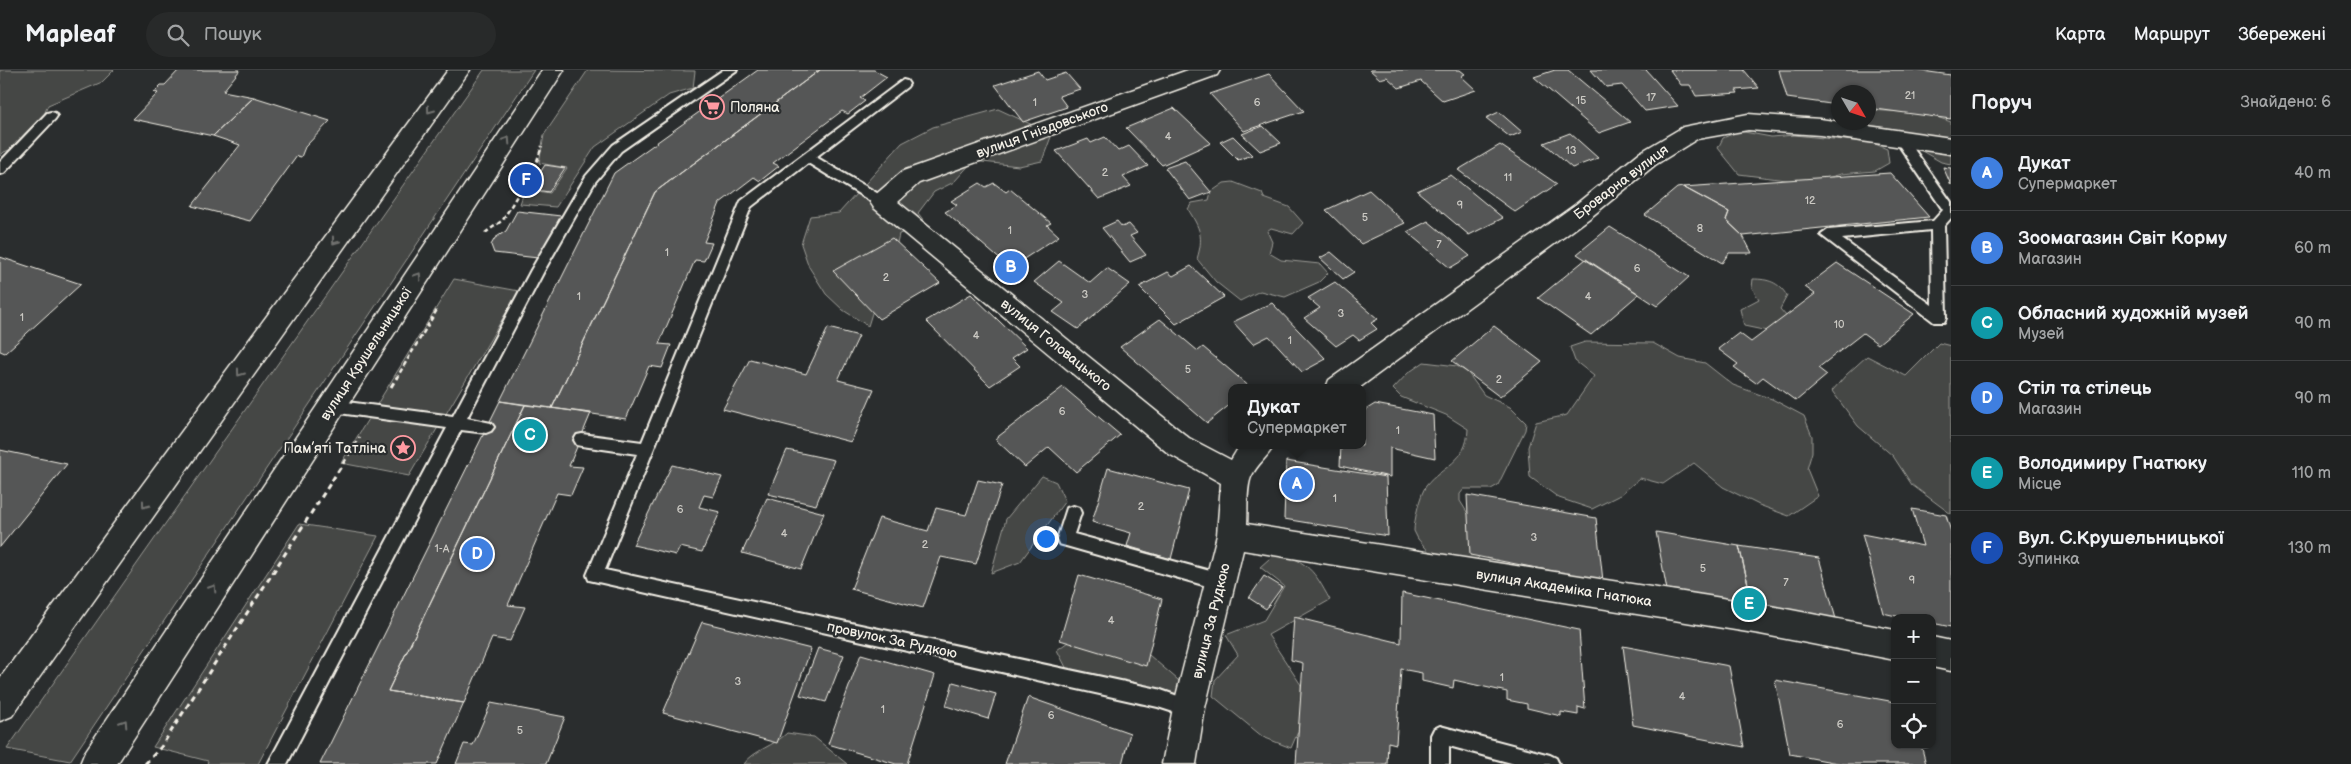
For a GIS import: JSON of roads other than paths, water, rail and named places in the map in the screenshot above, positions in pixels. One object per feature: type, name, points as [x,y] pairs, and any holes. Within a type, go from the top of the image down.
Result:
[{"type":"street","points":[[0,705],[459,70]]},
{"type":"street","name":"вулиця Крушельницької","points":[[97,764],[553,70]]},
{"type":"street","name":"вулиця Гніздовського","points":[[882,202],[910,177],[1209,70]]},
{"type":"street","name":"Броварна вулиця","points":[[1345,384],[1583,211],[1647,159],[1691,132],[1748,122],[1820,127],[1951,146]]},
{"type":"street","name":"вулиця Головацького","points":[[882,202],[1179,446],[1236,477]]},
{"type":"street","points":[[1236,477],[1251,452],[1255,449]]},
{"type":"street","name":"вулиця За Рудкою","points":[[1179,764],[1189,708],[1232,535],[1236,477]]},
{"type":"street","name":"вулиця Академіка Гнатюка","points":[[1232,535],[1760,618],[1891,644]]},
{"type":"street","points":[[1936,653],[1951,656]]},
{"type":"lane","points":[[277,764],[457,423],[590,179],[617,148],[731,70]]},
{"type":"lane","points":[[582,440],[647,450],[746,204],[903,84]]},
{"type":"lane","points":[[0,170],[51,116]]},
{"type":"lane","points":[[1900,138],[1950,211],[1937,225],[1828,235],[1939,318],[1937,225]]},
{"type":"lane","points":[[807,157],[882,202]]},
{"type":"lane","points":[[332,406],[486,427]]},
{"type":"lane","name":"провулок За Рудкою","points":[[647,450],[595,575],[1158,698],[1189,708]]},
{"type":"lane","points":[[1072,513],[1065,539],[1221,582]]},
{"type":"lane","points":[[1440,764],[1440,735],[1550,764]]},
{"type":"place","name":"Поляна","points":[[712,107]]},
{"type":"place","name":"Вул. С.Крушельницької","points":[[526,180]]},
{"type":"place","name":"Зоомагазин Світ Корму","points":[[1011,267]]},
{"type":"place","name":"Обласний художній музей","points":[[530,435]]},
{"type":"place","name":"Пам’яті Татліна","points":[[403,448]]},
{"type":"place","name":"Дукат","points":[[1297,484]]},
{"type":"place","name":"Стіл та стілець","points":[[477,554]]},
{"type":"place","name":"Володимиру Гнатюку","points":[[1749,604]]}]
